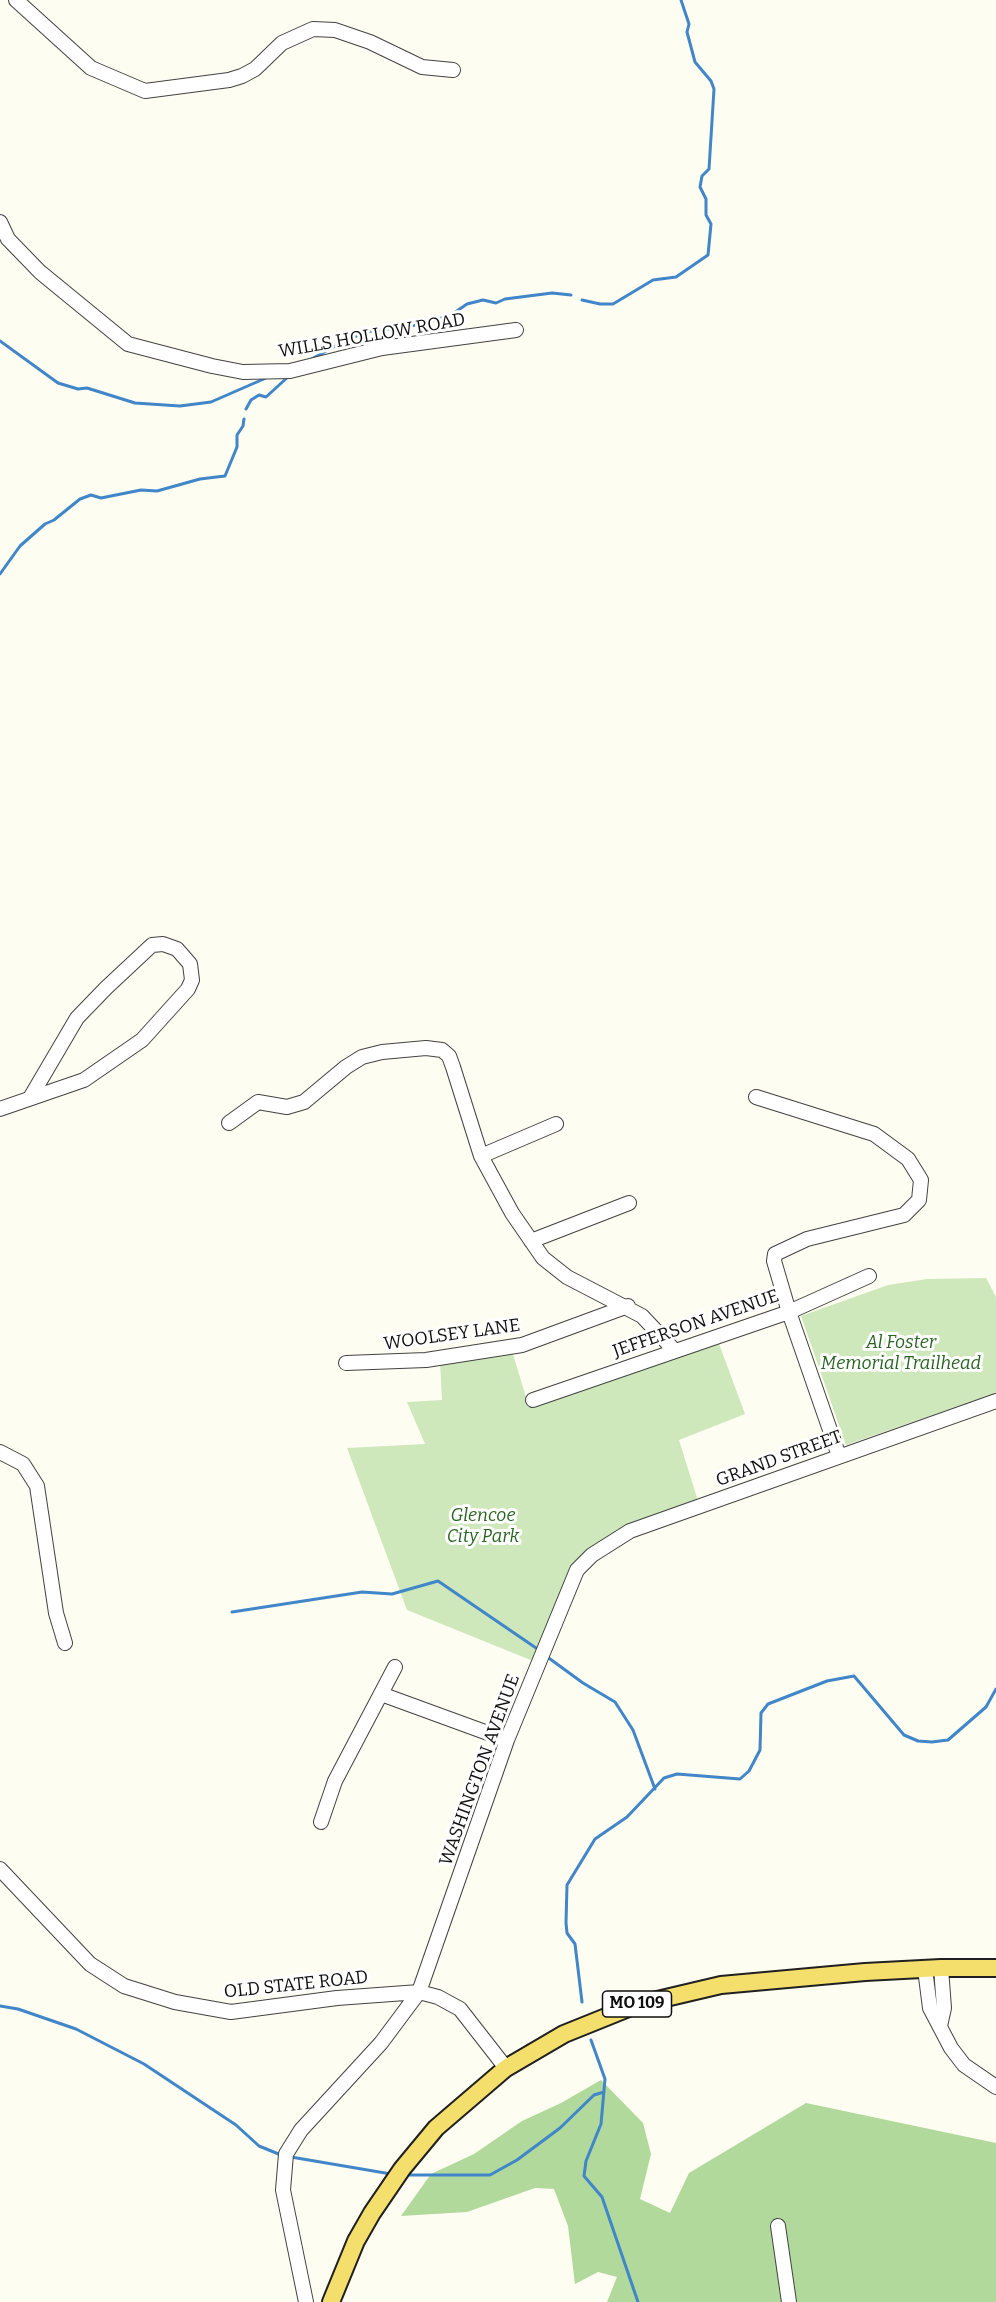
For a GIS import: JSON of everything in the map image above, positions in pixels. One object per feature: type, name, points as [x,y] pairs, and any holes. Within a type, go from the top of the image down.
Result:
[{"type":"main road","name":"MO 109","points":[[331,2302],[356,2241],[402,2169],[447,2118],[506,2068],[586,2023],[636,2005],[683,1992],[754,1981],[933,1968],[996,1968]]},
{"type":"street","points":[[16,0],[91,68],[145,91],[219,82],[242,76],[255,69],[282,43],[313,29],[335,30],[370,42],[422,67],[453,70]]},
{"type":"street","name":"WILLS HOLLOW ROAD","points":[[0,222],[8,239],[40,272],[128,344],[212,366],[243,372],[290,371],[382,348],[516,330]]},
{"type":"street","points":[[0,1109],[64,1088],[105,1067],[142,1040],[188,989],[192,980],[190,964],[177,949],[163,944],[152,945],[133,961],[77,1018],[30,1098]]},
{"type":"street","points":[[229,1123],[258,1102],[286,1107],[304,1102],[346,1067],[362,1057],[382,1052],[437,1048],[449,1056],[481,1156],[512,1213],[543,1258],[567,1277],[628,1306],[642,1316],[675,1351]]},
{"type":"street","points":[[47,1071],[64,1088]]},
{"type":"street","points":[[756,1097],[874,1134],[908,1159],[921,1180],[919,1200],[904,1215],[807,1239],[775,1254],[774,1261],[789,1312],[839,1456]]},
{"type":"street","points":[[481,1156],[556,1124]]},
{"type":"street","points":[[531,1241],[629,1203]]},
{"type":"street","name":"JEFFERSON AVENUE","points":[[533,1400],[789,1312],[869,1276]]},
{"type":"street","name":"WOOLSEY LANE","points":[[346,1363],[426,1360],[522,1345],[628,1306]]},
{"type":"street","name":"GRAND STREET","points":[[582,1564],[630,1531],[996,1401]]},
{"type":"street","points":[[0,1452],[23,1464],[37,1486],[56,1613],[65,1643]]},
{"type":"street","name":"WASHINGTON AVENUE","points":[[306,2302],[283,2190],[286,2154],[302,2130],[381,2043],[420,1992],[507,1740],[573,1576],[582,1564]]},
{"type":"street","points":[[321,1822],[335,1781],[395,1667]]},
{"type":"street","points":[[381,1694],[507,1740]]},
{"type":"street","name":"OLD STATE ROAD","points":[[1,1872],[80,1954],[100,1972],[124,1986],[175,2002],[231,2012],[337,1998],[420,1992],[438,1997],[460,2009],[506,2068]]},
{"type":"street","points":[[933,1968],[930,2008],[951,2048],[964,2065],[996,2087]]},
{"type":"street","points":[[778,2226],[789,2302]]},
{"type":"green space","name":"Al Foster Memorial Trailhead","points":[[986,1278],[996,1297],[996,1393],[846,1445],[801,1316],[888,1285],[927,1279]]},
{"type":"green space","name":"Glencoe City Park","points":[[718,1341],[745,1414],[679,1440],[698,1501],[591,1551],[533,1661],[407,1610],[347,1448],[425,1444],[407,1402],[442,1400],[440,1361],[512,1351],[529,1407]]},
{"type":"green space","points":[[601,2080],[643,2123],[651,2154],[640,2199],[670,2213],[689,2173],[806,2103],[996,2143],[996,2302],[607,2302],[617,2277],[598,2272],[575,2284],[568,2226],[554,2189],[535,2188],[467,2212],[401,2216],[431,2174],[474,2154],[522,2121],[561,2103]]},
{"type":"waterway","points":[[582,300],[613,304],[653,280],[676,277],[708,255],[711,224],[706,215],[706,199],[700,187],[702,176],[709,169],[714,89],[711,81],[695,62],[687,32],[689,24],[681,0]]},
{"type":"waterway","points":[[308,361],[348,339],[374,330],[401,328],[429,322],[451,315],[467,304],[483,300],[496,303],[505,299],[552,293],[571,295]]},
{"type":"waterway","points":[[0,341],[58,383],[78,389],[87,388],[135,403],[180,406],[211,402],[266,378]]},
{"type":"waterway","points":[[246,409],[251,400],[259,395],[266,397],[289,376]]},
{"type":"waterway","points":[[0,574],[20,546],[45,524],[54,520],[80,499],[91,495],[101,498],[141,490],[157,491],[200,479],[225,476],[237,447],[237,435],[243,426],[244,419]]},
{"type":"waterway","points":[[232,1612],[362,1592],[392,1594],[438,1581],[539,1650]]},
{"type":"waterway","points":[[546,1656],[583,1683],[615,1702],[633,1730],[655,1789]]},
{"type":"waterway","points":[[582,2002],[575,1944],[567,1933],[567,1885],[595,1839],[627,1817],[664,1778],[677,1774],[740,1779],[749,1771],[760,1750],[761,1713],[768,1704],[827,1681],[854,1676],[904,1735],[918,1741],[932,1742],[948,1740],[986,1707],[996,1689]]},
{"type":"waterway","points":[[0,2006],[18,2009],[76,2029],[144,2064],[236,2125],[259,2146],[281,2155]]},
{"type":"waterway","points":[[591,2040],[605,2079],[601,2124],[586,2161],[584,2176],[602,2197],[638,2302]]},
{"type":"waterway","points":[[406,2175],[490,2175],[517,2160],[560,2128],[594,2095],[604,2092]]},
{"type":"waterway","points":[[291,2157],[391,2174]]}]
